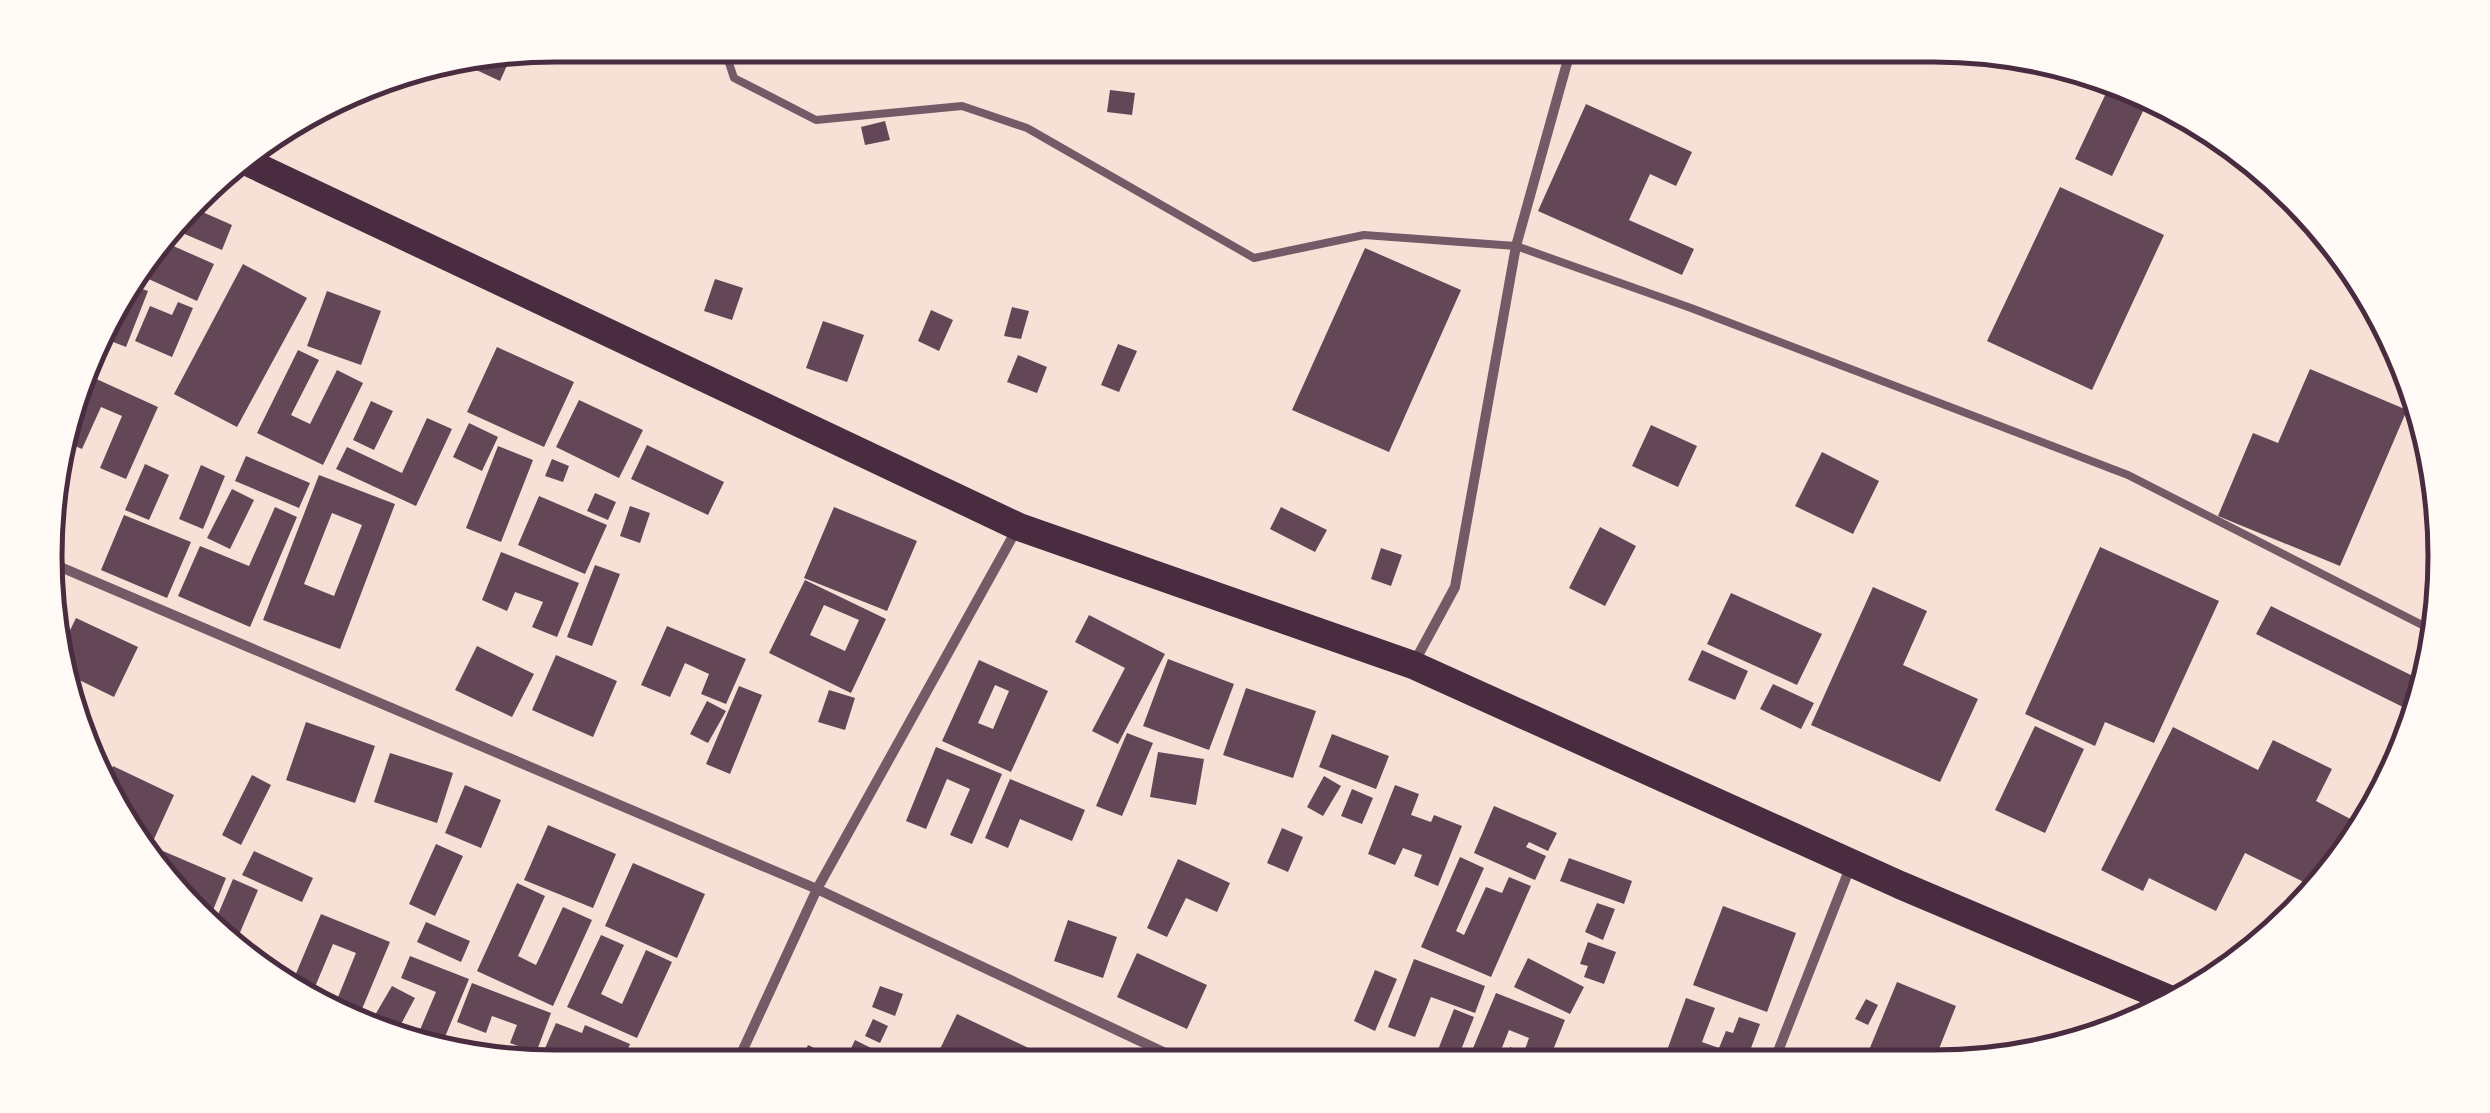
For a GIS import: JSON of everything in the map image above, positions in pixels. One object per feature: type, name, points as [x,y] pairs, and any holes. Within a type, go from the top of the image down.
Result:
[{"type":"highway","points":[[254,166],[1019,526],[1413,664],[1852,863],[2160,995]]},
{"type":"street","points":[[1413,664],[1456,587],[1516,246],[1567,62]]},
{"type":"street","points":[[743,1050],[817,889],[1019,526]]},
{"type":"street","points":[[63,568],[817,889],[1159,1050]]},
{"type":"street","points":[[1779,1050],[1852,863]]},
{"type":"lane","points":[[729,62],[734,78],[816,120],[962,106],[1027,128],[1254,258],[1364,235],[1516,246],[1691,308],[2128,476],[2422,625]]},
{"type":"building","points":[[507,66],[500,81],[475,70]]},
{"type":"building","points":[[1110,90],[1135,93],[1132,115],[1107,112]]},
{"type":"building","points":[[2106,94],[2144,109],[2112,176],[2075,159]]},
{"type":"building","points":[[1586,104],[1692,152],[1676,186],[1650,174],[1629,220],[1694,249],[1682,275],[1538,211]]},
{"type":"building","points":[[885,121],[890,140],[865,145],[861,127]]},
{"type":"building","points":[[2060,187],[2164,235],[2092,390],[1987,341]]},
{"type":"building","points":[[202,212],[232,225],[222,250],[183,233]]},
{"type":"building","points":[[173,246],[214,264],[197,301],[148,279]]},
{"type":"building","points":[[1365,248],[1461,290],[1389,452],[1292,410]]},
{"type":"building","points":[[243,264],[307,298],[237,427],[174,394]]},
{"type":"building","points":[[715,279],[743,288],[732,320],[704,311]]},
{"type":"building","points":[[142,289],[148,291],[126,347],[112,341]]},
{"type":"building","points":[[327,291],[381,311],[361,365],[307,346]]},
{"type":"building","points":[[178,302],[193,308],[172,357],[135,341],[150,306],[172,315]]},
{"type":"building","points":[[1012,307],[1029,311],[1021,339],[1004,336]]},
{"type":"building","points":[[931,310],[953,320],[939,351],[918,341]]},
{"type":"building","points":[[823,321],[864,335],[847,382],[806,368]]},
{"type":"building","points":[[1118,344],[1137,351],[1119,392],[1101,385]]},
{"type":"building","points":[[497,347],[574,382],[544,447],[467,412]]},
{"type":"building","points":[[298,350],[319,360],[291,415],[310,424],[337,370],[363,383],[323,465],[257,433]]},
{"type":"building","points":[[1018,355],[1047,367],[1037,393],[1007,382]]},
{"type":"building","points":[[2310,369],[2405,409],[2340,566],[2218,516],[2253,433],[2278,443]]},
{"type":"building","points":[[96,379],[158,407],[126,479],[100,468],[122,416],[101,407],[82,449],[75,446]]},
{"type":"building","points":[[579,400],[643,430],[619,478],[556,447]]},
{"type":"building","points":[[371,401],[393,411],[374,450],[353,440]]},
{"type":"building","points":[[427,418],[452,429],[416,506],[336,469],[347,447],[402,473]]},
{"type":"building","points":[[469,423],[498,437],[482,471],[453,457]]},
{"type":"building","points":[[1651,425],[1697,446],[1678,487],[1632,466]]},
{"type":"building","points":[[647,445],[724,482],[708,515],[631,479]]},
{"type":"building","points":[[498,446],[533,460],[501,542],[466,528]]},
{"type":"building","points":[[1822,452],[1879,481],[1853,534],[1795,506]]},
{"type":"building","points":[[246,456],[310,483],[299,508],[235,481]]},
{"type":"building","points":[[552,459],[569,466],[563,482],[545,476]]},
{"type":"building","points":[[145,464],[169,475],[149,520],[125,510]]},
{"type":"building","points":[[201,465],[225,476],[203,529],[179,519]]},
{"type":"building","points":[[319,475],[395,504],[340,649],[263,620]],"holes":[[[332,513],[362,525],[334,596],[304,584]]]},
{"type":"building","points":[[232,489],[254,500],[230,549],[207,538]]},
{"type":"building","points":[[595,493],[616,502],[608,520],[587,511]]},
{"type":"building","points":[[539,496],[607,525],[585,574],[518,545]]},
{"type":"building","points":[[630,506],[650,513],[640,543],[620,536]]},
{"type":"building","points":[[275,507],[297,517],[250,627],[178,596],[200,546],[249,566]]},
{"type":"building","points":[[834,507],[917,541],[887,611],[804,578]]},
{"type":"building","points":[[1281,507],[1327,530],[1315,552],[1270,529]]},
{"type":"building","points":[[124,515],[191,542],[167,598],[101,570]]},
{"type":"building","points":[[1600,527],[1636,546],[1605,606],[1569,588]]},
{"type":"building","points":[[2100,547],[2219,601],[2154,743],[2105,722],[2095,746],[2025,714]]},
{"type":"building","points":[[1381,548],[1402,555],[1391,586],[1371,579]]},
{"type":"building","points":[[501,552],[579,583],[557,637],[532,627],[543,602],[515,592],[507,611],[482,600]]},
{"type":"building","points":[[595,565],[620,574],[592,646],[567,637]]},
{"type":"building","points":[[805,580],[886,619],[851,693],[769,653]],"holes":[[[824,605],[859,620],[845,651],[810,635]]]},
{"type":"building","points":[[1873,587],[1927,611],[1903,665],[1978,699],[1940,782],[1811,725]]},
{"type":"building","points":[[1731,593],[1822,634],[1797,685],[1707,644]]},
{"type":"building","points":[[2271,606],[2413,676],[2403,707],[2256,634]]},
{"type":"building","points":[[1089,615],[1165,654],[1118,744],[1092,731],[1125,668],[1075,642]]},
{"type":"building","points":[[76,618],[138,647],[114,697],[78,679],[69,633]]},
{"type":"building","points":[[667,626],[746,659],[726,704],[701,694],[709,674],[685,663],[670,697],[641,685]]},
{"type":"building","points":[[477,646],[534,674],[512,717],[455,690]]},
{"type":"building","points":[[1702,650],[1748,671],[1735,700],[1688,680]]},
{"type":"building","points":[[556,655],[617,681],[593,737],[532,710]]},
{"type":"building","points":[[1168,659],[1234,684],[1209,750],[1143,726]]},
{"type":"building","points":[[979,660],[1048,691],[1011,772],[942,741]],"holes":[[[995,685],[1009,691],[993,729],[978,723]]]},
{"type":"building","points":[[1773,684],[1814,703],[1801,729],[1760,709]]},
{"type":"building","points":[[739,686],[762,695],[730,774],[706,764]]},
{"type":"building","points":[[1246,688],[1316,711],[1293,778],[1223,755]]},
{"type":"building","points":[[829,690],[855,698],[845,730],[818,722]]},
{"type":"building","points":[[707,701],[726,711],[708,743],[690,734]]},
{"type":"building","points":[[306,722],[375,746],[355,803],[286,780]]},
{"type":"building","points":[[2035,726],[2084,749],[2045,833],[1995,810]]},
{"type":"building","points":[[2173,727],[2258,770],[2273,740],[2332,769],[2316,801],[2351,819],[2305,882],[2245,853],[2216,911],[2149,878],[2143,891],[2101,870]]},
{"type":"building","points":[[1127,733],[1153,743],[1122,816],[1096,806]]},
{"type":"building","points":[[1332,734],[1389,756],[1376,789],[1319,767]]},
{"type":"building","points":[[936,747],[1002,774],[972,844],[950,835],[970,789],[947,779],[926,829],[906,821]]},
{"type":"building","points":[[1158,752],[1204,759],[1196,805],[1150,797]]},
{"type":"building","points":[[390,753],[453,773],[437,823],[374,802]]},
{"type":"building","points":[[113,766],[174,795],[154,839],[129,804],[111,770]]},
{"type":"building","points":[[252,775],[271,785],[241,845],[222,835]]},
{"type":"building","points":[[1324,776],[1341,786],[1323,816],[1307,807]]},
{"type":"building","points":[[1010,779],[1085,810],[1072,841],[1020,819],[1008,848],[985,838]]},
{"type":"building","points":[[465,785],[501,800],[481,848],[445,833]]},
{"type":"building","points":[[1395,785],[1419,794],[1411,815],[1431,822],[1434,815],[1462,826],[1438,886],[1414,876],[1422,855],[1403,848],[1395,865],[1368,854]]},
{"type":"building","points":[[1352,789],[1373,798],[1362,824],[1341,816]]},
{"type":"building","points":[[1494,806],[1557,833],[1548,851],[1529,842],[1526,847],[1546,856],[1535,880],[1474,853]]},
{"type":"building","points":[[548,825],[616,854],[593,908],[524,880]]},
{"type":"building","points":[[1282,828],[1303,837],[1288,872],[1267,863]]},
{"type":"building","points":[[436,844],[463,856],[435,916],[409,904]]},
{"type":"building","points":[[254,851],[313,878],[302,902],[242,875]]},
{"type":"building","points":[[162,853],[226,878],[213,911],[185,882]]},
{"type":"building","points":[[1460,857],[1484,868],[1456,931],[1464,935],[1486,887],[1502,893],[1509,877],[1531,886],[1491,977],[1421,947]]},
{"type":"building","points":[[1569,858],[1632,881],[1624,904],[1560,881]]},
{"type":"building","points":[[1178,859],[1230,883],[1217,912],[1186,898],[1167,937],[1147,928]]},
{"type":"building","points":[[633,863],[705,894],[677,958],[605,926]]},
{"type":"building","points":[[233,879],[258,890],[239,935],[218,916]]},
{"type":"building","points":[[517,883],[545,896],[518,956],[536,965],[563,907],[592,920],[553,1006],[477,971]]},
{"type":"building","points":[[1597,903],[1615,909],[1603,940],[1585,932]]},
{"type":"building","points":[[1723,906],[1796,933],[1767,1012],[1693,985]]},
{"type":"building","points":[[321,914],[390,942],[361,1010],[337,999],[356,953],[333,944],[315,987],[295,975]]},
{"type":"building","points":[[1068,920],[1117,937],[1103,978],[1054,961]]},
{"type":"building","points":[[426,922],[470,941],[461,962],[417,942]]},
{"type":"building","points":[[601,935],[624,945],[601,994],[622,1004],[646,950],[672,962],[637,1038],[567,1007]]},
{"type":"building","points":[[1588,942],[1616,952],[1604,984],[1584,977],[1588,966],[1580,964]]},
{"type":"building","points":[[1137,953],[1207,985],[1187,1029],[1117,997]]},
{"type":"building","points":[[410,956],[469,979],[445,1038],[420,1031],[436,992],[401,978]]},
{"type":"building","points":[[1528,958],[1584,987],[1570,1014],[1514,987]]},
{"type":"building","points":[[1414,959],[1485,986],[1475,1013],[1431,997],[1415,1037],[1388,1027]]},
{"type":"building","points":[[1375,970],[1397,979],[1375,1031],[1354,1021]]},
{"type":"building","points":[[1897,982],[1956,1006],[1939,1050],[1869,1050]]},
{"type":"building","points":[[472,983],[551,1013],[537,1049],[510,1043],[517,1025],[492,1016],[486,1033],[457,1022]]},
{"type":"building","points":[[392,986],[415,998],[401,1025],[375,1016]]},
{"type":"building","points":[[880,986],[903,994],[895,1016],[872,1007]]},
{"type":"building","points":[[1496,993],[1565,1020],[1553,1050],[1525,1050],[1529,1038],[1509,1030],[1501,1050],[1472,1050]]},
{"type":"building","points":[[1686,998],[1715,1008],[1702,1042],[1719,1048],[1726,1031],[1733,1033],[1739,1017],[1760,1024],[1750,1050],[1667,1050]]},
{"type":"building","points":[[1866,999],[1878,1005],[1868,1025],[1855,1019]]},
{"type":"building","points":[[1454,1009],[1474,1017],[1461,1050],[1438,1050]]},
{"type":"building","points":[[957,1014],[1033,1050],[942,1050]]},
{"type":"building","points":[[873,1019],[888,1026],[880,1043],[865,1036]]},
{"type":"building","points":[[556,1023],[582,1033],[585,1025],[630,1044],[628,1050],[544,1050]]},
{"type":"building","points":[[855,1040],[875,1050],[850,1050]]}]
